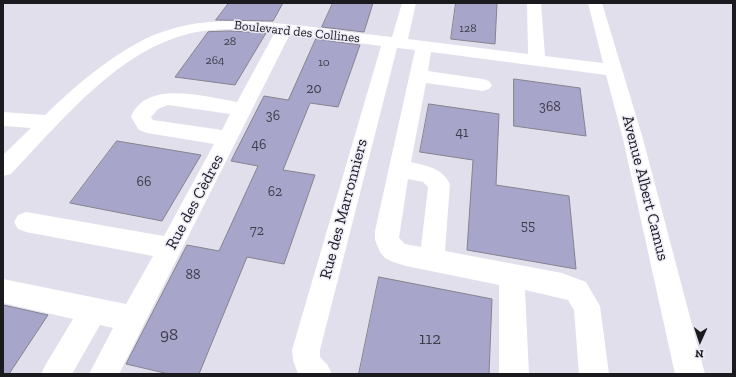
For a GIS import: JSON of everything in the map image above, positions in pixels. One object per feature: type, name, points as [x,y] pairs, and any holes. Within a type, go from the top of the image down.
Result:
[{"type":"street","name":"Rue des Marronniers","points":[[317,374],[309,367],[305,355],[306,350],[395,42],[409,3]]},
{"type":"street","points":[[534,3],[538,60]]},
{"type":"street","name":"Avenue Albert Camus","points":[[595,3],[615,70],[690,374]]},
{"type":"street","name":"Boulevard des Collines","points":[[3,168],[50,122],[117,64],[138,50],[165,36],[213,25],[244,25],[285,29],[615,70]]},
{"type":"street","name":"Rue des Cèdres","points":[[104,374],[285,29]]},
{"type":"street","points":[[424,46],[386,239],[391,247],[398,252],[569,287],[581,295],[587,306],[594,374]]},
{"type":"street","points":[[418,76],[483,85]]},
{"type":"street","points":[[228,138],[154,128],[146,126],[141,117],[143,111],[149,105],[158,100],[168,99],[243,109]]},
{"type":"street","points":[[3,119],[50,122]]},
{"type":"street","points":[[399,168],[430,175],[439,184],[432,260]]},
{"type":"street","points":[[26,222],[170,248]]},
{"type":"street","points":[[512,275],[514,374]]},
{"type":"street","points":[[3,290],[133,319]]},
{"type":"street","points":[[56,374],[94,310]]},
{"type":"building","points":[[229,3],[283,3],[273,21],[216,20]]},
{"type":"building","points":[[333,3],[373,3],[364,32],[322,27]]},
{"type":"building","points":[[456,3],[497,3],[495,44],[451,39]]},
{"type":"building","points":[[230,31],[266,33],[235,85],[175,77],[208,32]]},
{"type":"building","points":[[316,39],[360,45],[338,107],[310,103],[283,170],[315,175],[284,264],[247,257],[199,374],[169,374],[126,364],[187,245],[219,251],[258,166],[231,161],[264,96],[288,100]]},
{"type":"building","points":[[514,79],[580,88],[586,136],[514,126]]},
{"type":"building","points":[[429,104],[499,114],[496,185],[569,196],[576,269],[467,250],[473,160],[420,152]]},
{"type":"building","points":[[117,141],[201,155],[162,221],[70,203]]},
{"type":"building","points":[[379,277],[492,299],[489,374],[359,374]]},
{"type":"building","points":[[3,305],[48,315],[9,374],[3,374]]}]
